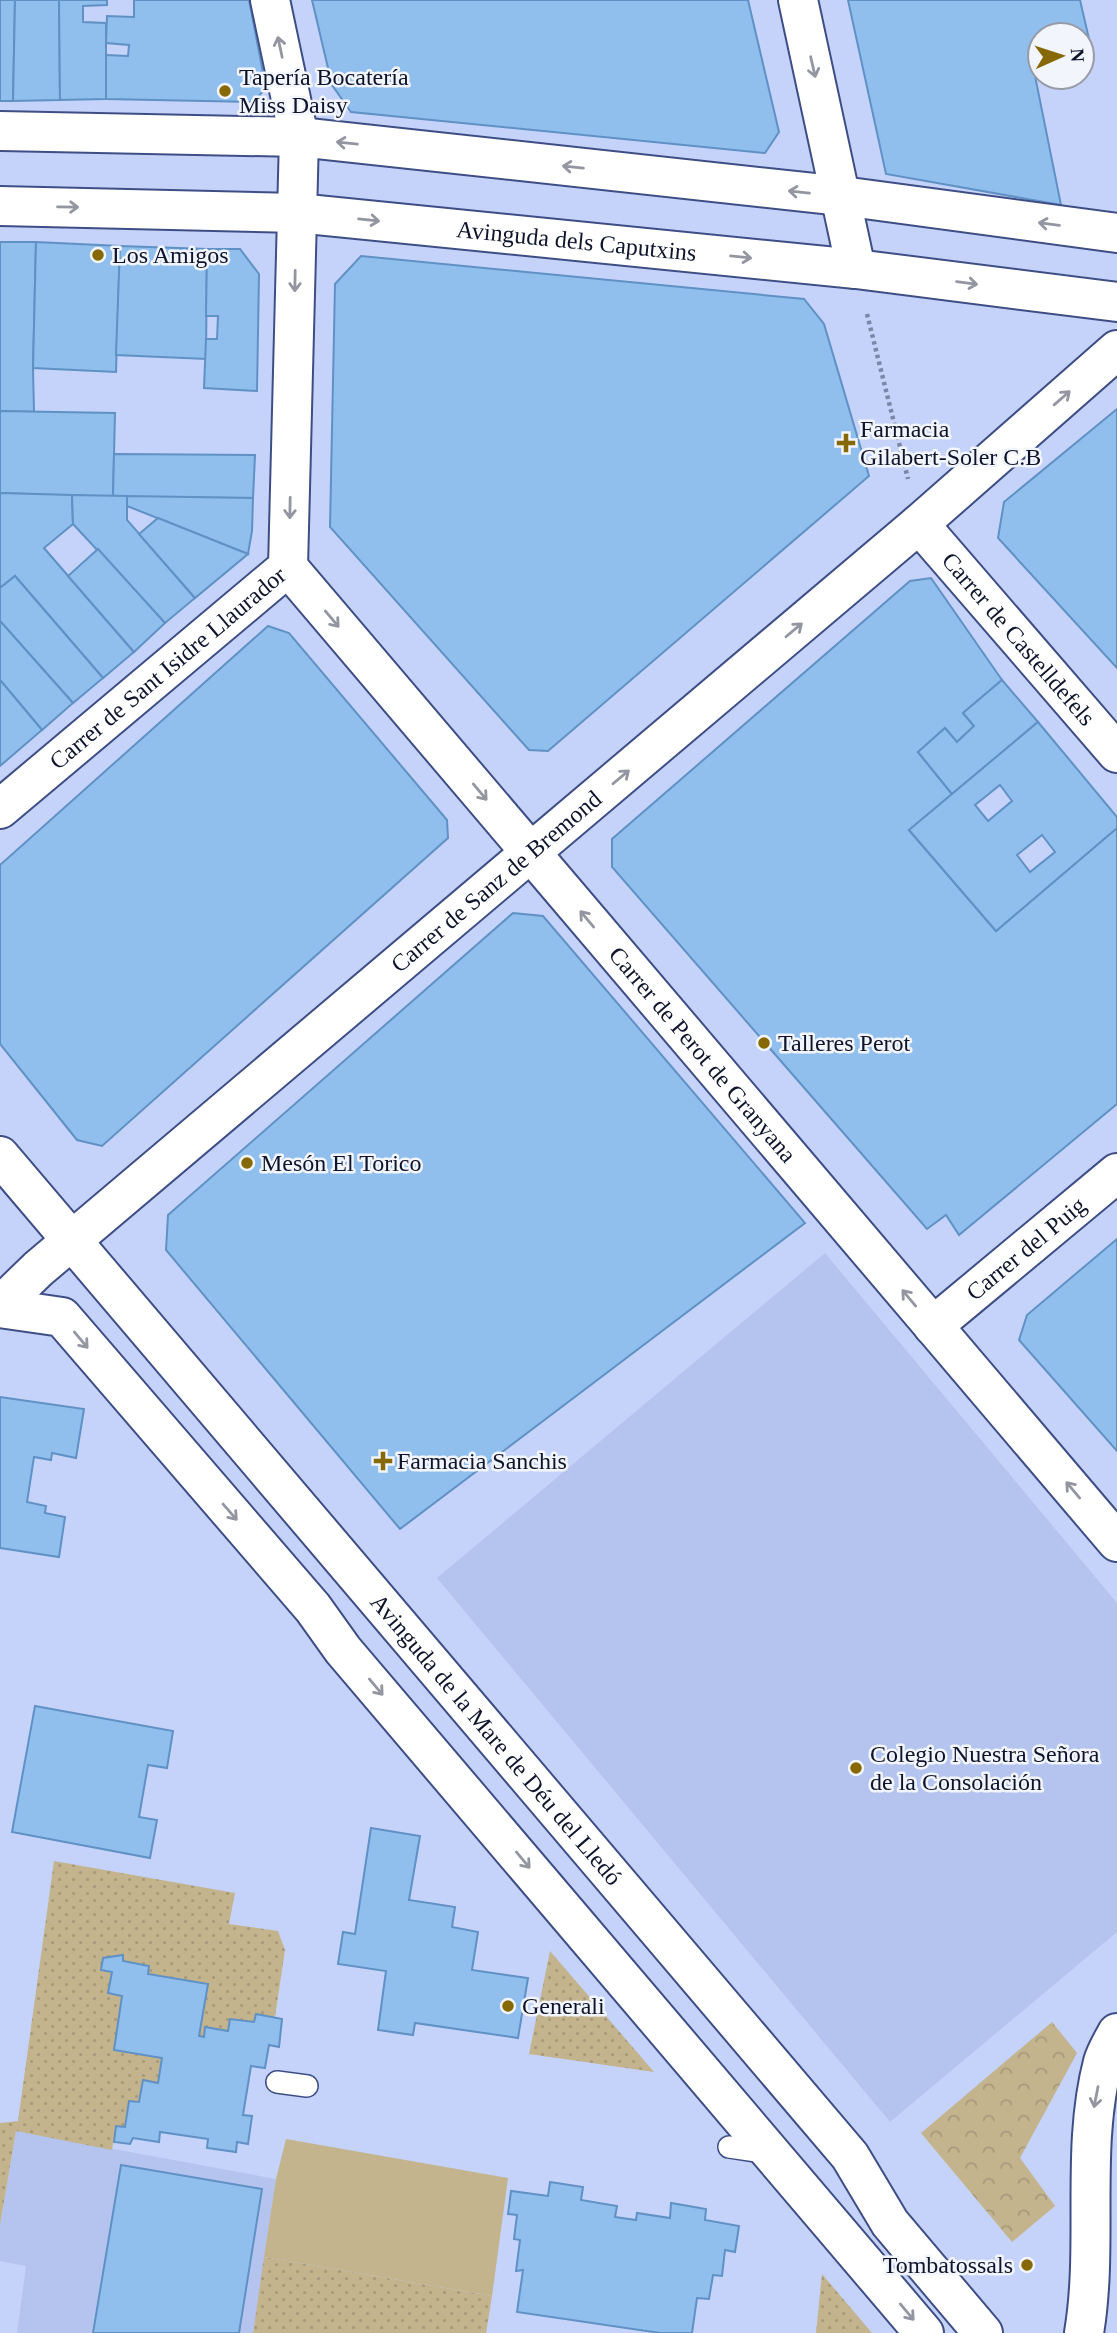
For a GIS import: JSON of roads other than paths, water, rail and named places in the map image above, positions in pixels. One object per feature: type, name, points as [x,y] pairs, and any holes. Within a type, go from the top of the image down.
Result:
[{"type":"street","points":[[270,0],[299,137],[297,213]]},
{"type":"street","points":[[798,0],[856,269]]},
{"type":"street","points":[[0,131],[299,137],[842,196],[1117,233]]},
{"type":"street","name":"Avinguda dels Caputxins","points":[[0,206],[297,213],[856,269],[1117,303]]},
{"type":"street","name":"Carrer de Sant Isidre Llaurador","points":[[0,809],[288,567],[297,213]]},
{"type":"street","name":"Carrer de Sanz de Bremond","points":[[0,1307],[38,1269],[919,524],[1117,350]]},
{"type":"street","name":"Carrer de Castelldefels","points":[[919,524],[1117,753]]},
{"type":"street","name":"Carrer de Perot de Granyana","points":[[288,567],[1117,1542]]},
{"type":"street","name":"Avinguda de la Mare de Déu del Lledó","points":[[0,1156],[850,2156],[890,2223],[983,2333]]},
{"type":"street","name":"Carrer del Puig","points":[[933,1326],[1117,1173]]},
{"type":"street","points":[[0,1307],[62,1317],[313,1608],[335,1656],[772,2153],[925,2333]]},
{"type":"street","points":[[1084,2333],[1091,2221],[1092,2120],[1104,2059],[1117,2033]]},
{"type":"lane","points":[[277,2082],[307,2086]]},
{"type":"lane","points":[[729,2147],[772,2153]]},
{"type":"place","name":"Tapería Bocatería Miss Daisy","points":[[225,91]]},
{"type":"place","name":"Los Amigos","points":[[98,255]]},
{"type":"place","name":"Farmacia Gilabert-Soler C.B","points":[[846,443]]},
{"type":"place","name":"Talleres Perot","points":[[764,1043]]},
{"type":"place","name":"Mesón El Torico","points":[[247,1163]]},
{"type":"place","name":"Farmacia Sanchis","points":[[383,1461]]},
{"type":"place","name":"Colegio Nuestra Señora de la Consolación","points":[[856,1768]]},
{"type":"place","name":"Generali","points":[[508,2006]]},
{"type":"place","name":"Tombatossals","points":[[1027,2265]]}]
